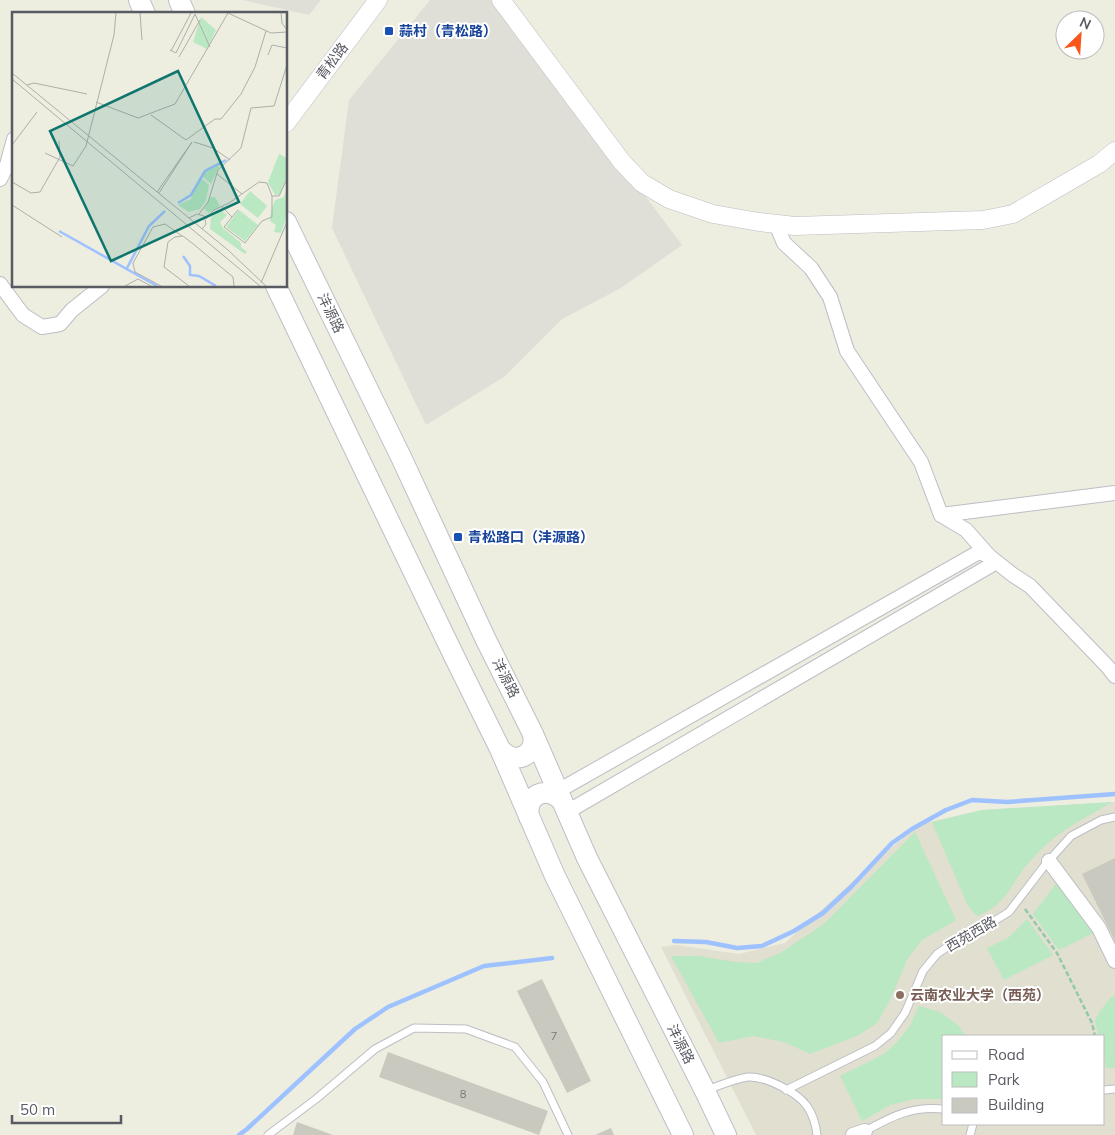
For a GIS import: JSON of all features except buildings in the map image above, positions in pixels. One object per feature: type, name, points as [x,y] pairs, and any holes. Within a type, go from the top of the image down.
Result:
[{"type":"main road","points":[[138,0],[144,12]]},
{"type":"main road","points":[[179,0],[184,12]]},
{"type":"main road","name":"沣源路","points":[[288,226],[533,734],[587,858],[726,1135]]},
{"type":"main road","points":[[277,288],[500,749],[555,876],[683,1135]]},
{"type":"main road","points":[[500,749],[513,758],[528,754],[534,744],[533,734]]},
{"type":"main road","points":[[530,817],[528,812],[531,802],[538,794],[554,794],[562,801]]},
{"type":"street","name":"青松路","points":[[288,120],[378,0]]},
{"type":"street","points":[[501,0],[622,162],[642,183],[669,199],[712,214],[795,226],[984,220],[1013,214],[1099,164],[1115,151]]},
{"type":"street","points":[[0,179],[7,165],[12,146]]},
{"type":"street","points":[[776,224],[784,243],[811,268],[830,298],[847,350],[921,462],[941,515],[966,530],[989,556],[1013,576],[1030,586],[1108,666],[1115,676]]},
{"type":"street","points":[[0,284],[23,314],[42,327],[60,324],[72,310],[100,288]]},
{"type":"street","points":[[941,515],[1115,493]]},
{"type":"street","points":[[979,552],[989,556],[993,564],[562,801],[979,552]]},
{"type":"street","points":[[1049,860],[1100,928],[1115,961]]},
{"type":"lane","name":"西苑西路","points":[[786,1090],[875,1046],[891,1033],[905,1013],[923,971],[937,954],[959,939],[1009,912],[1049,860],[1071,836],[1102,820],[1115,817]]},
{"type":"lane","points":[[268,1135],[316,1099],[375,1050],[414,1028],[466,1029],[515,1047],[543,1082],[568,1135]]},
{"type":"lane","points":[[704,1091],[736,1079],[751,1077],[772,1082],[806,1105],[816,1122],[817,1135]]},
{"type":"lane","points":[[859,1133],[909,1111],[929,1108],[942,1109]]},
{"type":"path","points":[[1018,900],[1057,953],[1092,1023],[1095,1035]]},
{"type":"shaded area","points":[[243,0],[321,0],[309,15]]},
{"type":"shaded area","points":[[430,0],[490,0],[502,5],[682,245],[621,288],[562,319],[504,377],[426,425],[332,228],[349,100]]},
{"type":"shaded area","name":"云南农业大学（西苑）","points":[[1115,802],[1115,1135],[756,1135],[661,947],[676,945],[739,954],[785,943],[882,855],[913,830],[926,823],[982,810]]},
{"type":"green space","points":[[1112,802],[1054,838],[1025,867],[1000,902],[977,916],[968,906],[932,822],[982,810]]},
{"type":"green space","points":[[915,832],[956,920],[922,940],[908,958],[889,1002],[877,1023],[857,1036],[810,1054],[784,1042],[753,1036],[719,1043],[671,956],[698,956],[757,963],[780,953],[824,924]]},
{"type":"green space","points":[[1058,881],[1095,932],[1059,950],[1033,914]]},
{"type":"green space","points":[[1027,919],[1053,955],[1004,980],[987,948],[1008,938]]},
{"type":"green space","points":[[1115,996],[1115,1068],[1106,1068],[1105,1035],[1099,1035],[1095,1021],[1111,997]]},
{"type":"green space","points":[[919,1006],[940,1012],[959,1026],[964,1035],[942,1035],[942,1099],[915,1099],[890,1105],[862,1121],[840,1076],[884,1054],[910,1026]]},
{"type":"waterway","points":[[674,941],[706,942],[737,948],[762,946],[794,931],[823,913],[851,887],[892,843],[912,829],[946,810],[972,800],[1007,802],[1115,794]]},
{"type":"waterway","points":[[239,1135],[355,1029],[388,1007],[484,966],[552,958]]},
{"type":"place","name":"蒜村（青松路）","points":[[389,31]]},
{"type":"place","name":"青松路口（沣源路）","points":[[458,537]]},
{"type":"place","name":"云南农业大学（西苑）","points":[[900,995]]}]
